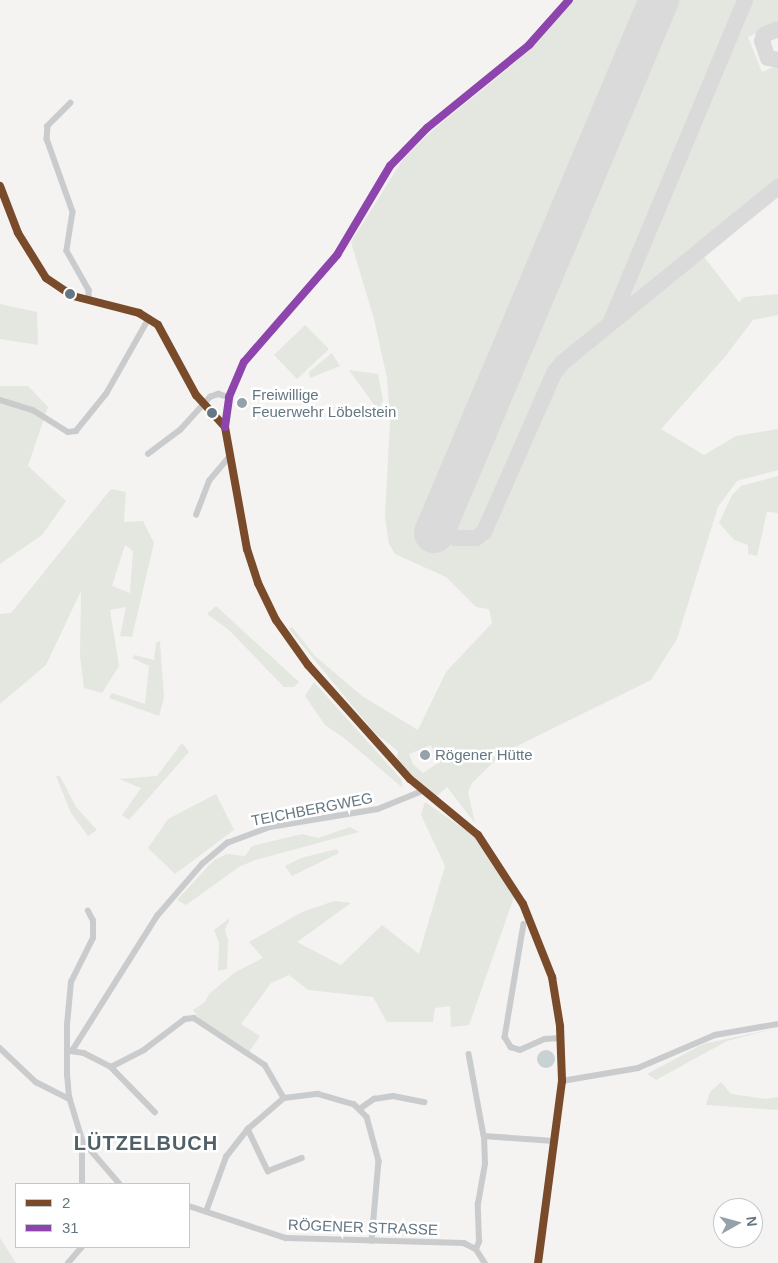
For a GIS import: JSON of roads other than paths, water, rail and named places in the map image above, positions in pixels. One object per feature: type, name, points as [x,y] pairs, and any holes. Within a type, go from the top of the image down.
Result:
[{"type":"street","points":[[538,1263],[562,1081],[560,1038],[552,977],[523,904],[478,835],[422,791],[308,666],[276,620],[258,583],[247,549],[225,428],[230,396],[244,362],[337,255],[370,198],[400,153],[427,128],[529,44],[569,0]]},
{"type":"street","points":[[71,103],[48,126],[47,138],[72,212],[68,252],[89,290],[89,300]]},
{"type":"street","points":[[0,186],[18,233],[40,270],[67,292],[149,318],[164,333],[189,383],[225,428]]},
{"type":"street","points":[[0,400],[33,410],[68,432],[76,431],[106,394],[149,318]]},
{"type":"street","points":[[148,454],[180,430],[216,394],[230,396]]},
{"type":"street","points":[[196,515],[209,481],[230,456]]},
{"type":"street","name":"TEICHBERGWEG","points":[[69,1051],[156,916],[202,864],[226,843],[270,827],[378,809],[422,791]]},
{"type":"street","points":[[82,1183],[82,1140],[70,1099],[69,1051],[71,982],[94,938],[93,921],[88,911]]},
{"type":"street","points":[[524,924],[505,1037],[511,1047],[520,1050],[545,1039],[560,1038]]},
{"type":"street","points":[[111,1067],[144,1050],[191,1017],[265,1065],[284,1098]]},
{"type":"street","points":[[562,1081],[638,1068],[716,1034],[778,1024]]},
{"type":"street","points":[[0,1048],[36,1082],[70,1099]]},
{"type":"street","points":[[69,1051],[84,1053],[111,1067],[155,1112]]},
{"type":"street","points":[[469,1054],[484,1136],[486,1164],[477,1210],[479,1242],[476,1249],[485,1263]]},
{"type":"street","points":[[206,1212],[226,1157],[248,1129],[284,1098],[318,1094],[361,1108],[367,1117],[380,1161],[372,1241]]},
{"type":"street","points":[[361,1108],[374,1099],[393,1096],[424,1102]]},
{"type":"street","points":[[248,1129],[268,1171],[302,1158]]},
{"type":"street","points":[[484,1136],[554,1141]]},
{"type":"street","points":[[82,1140],[119,1183]]},
{"type":"street","name":"RÖGENER STRASSE","points":[[190,1206],[286,1238],[460,1242],[476,1249]]},
{"type":"street","points":[[71,1262],[81,1248]]},
{"type":"place","name":"Freiwillige Feuerwehr Löbelstein","points":[[242,403]]},
{"type":"place","name":"Rögener Hütte","points":[[425,755]]},
{"type":"district","name":"LÜTZELBUCH","points":[[146,1143]]}]
